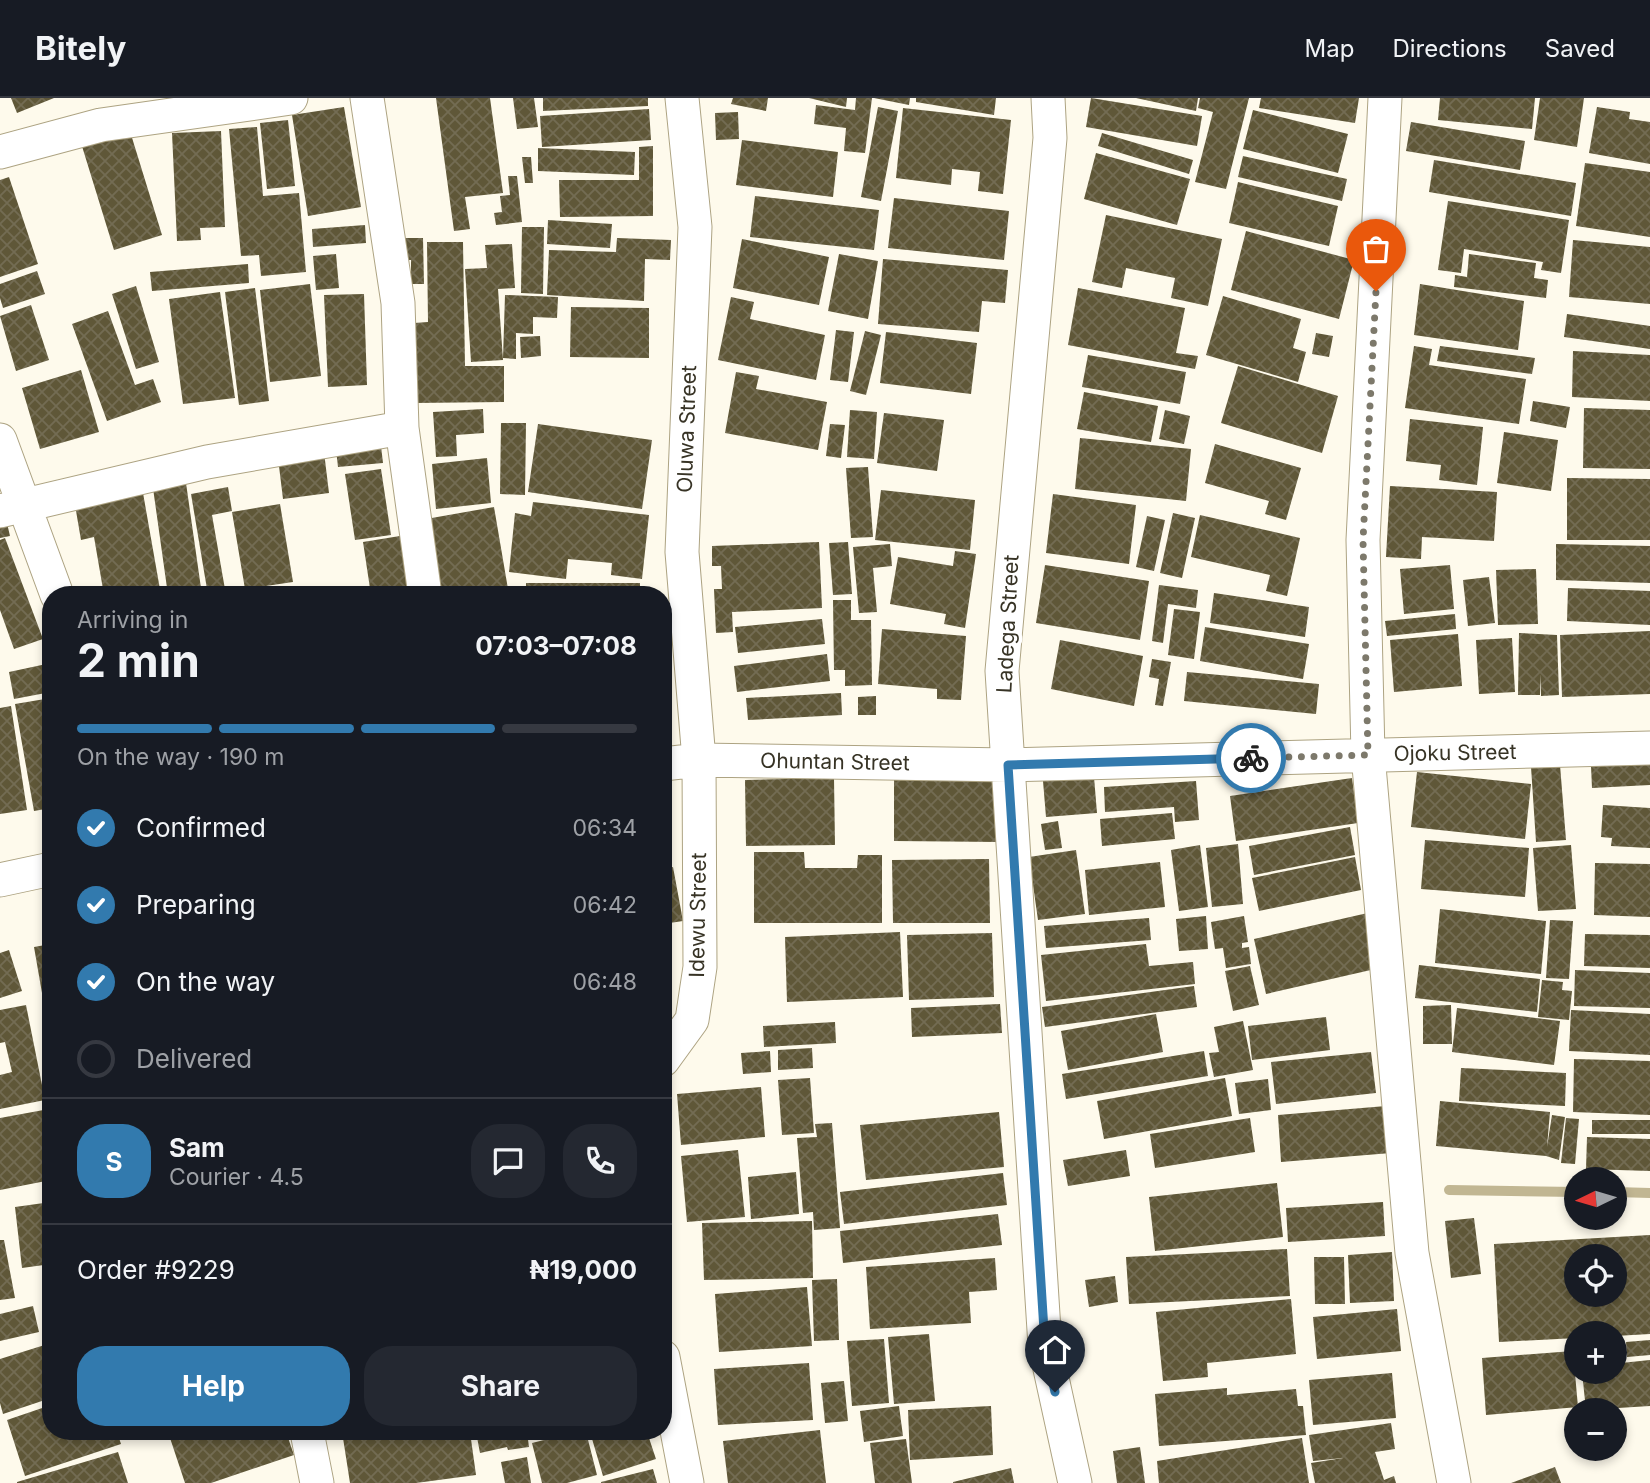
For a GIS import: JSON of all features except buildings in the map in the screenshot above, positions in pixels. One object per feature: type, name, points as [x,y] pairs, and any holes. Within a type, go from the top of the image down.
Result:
[{"type":"street","points":[[0,152],[98,112],[291,98]]},
{"type":"street","points":[[367,98],[398,303],[402,428],[424,586]]},
{"type":"street","name":"Oluwa Street","points":[[682,98],[695,227],[682,552],[699,760]]},
{"type":"street","name":"Ladega Street","points":[[1048,98],[1050,138],[1002,671],[1045,1346],[1075,1483]]},
{"type":"street","points":[[1385,98],[1363,540],[1368,755],[1412,1253],[1454,1483]]},
{"type":"street","points":[[11,507],[207,462],[402,428]]},
{"type":"street","points":[[0,440],[11,507],[52,586]]},
{"type":"street","name":"Ojoku Street","points":[[1008,765],[1650,748]]},
{"type":"street","name":"Ohuntan Street","points":[[672,763],[699,760],[1008,765]]},
{"type":"street","name":"Idewu Street","points":[[672,1048],[692,1020],[700,967],[699,760]]},
{"type":"street","points":[[0,880],[42,871]]},
{"type":"street","points":[[672,1404],[687,1483]]},
{"type":"street","points":[[309,1440],[317,1483]]},
{"type":"waterway","points":[[1449,1190],[1564,1192]]},
{"type":"waterway","points":[[1628,1192],[1650,1193]]},
{"type":"way so far","points":[[1251,758],[1368,755],[1363,540],[1376,291]]},
{"type":"route","points":[[1055,1392],[1045,1346],[1008,765],[1251,758]]}]
